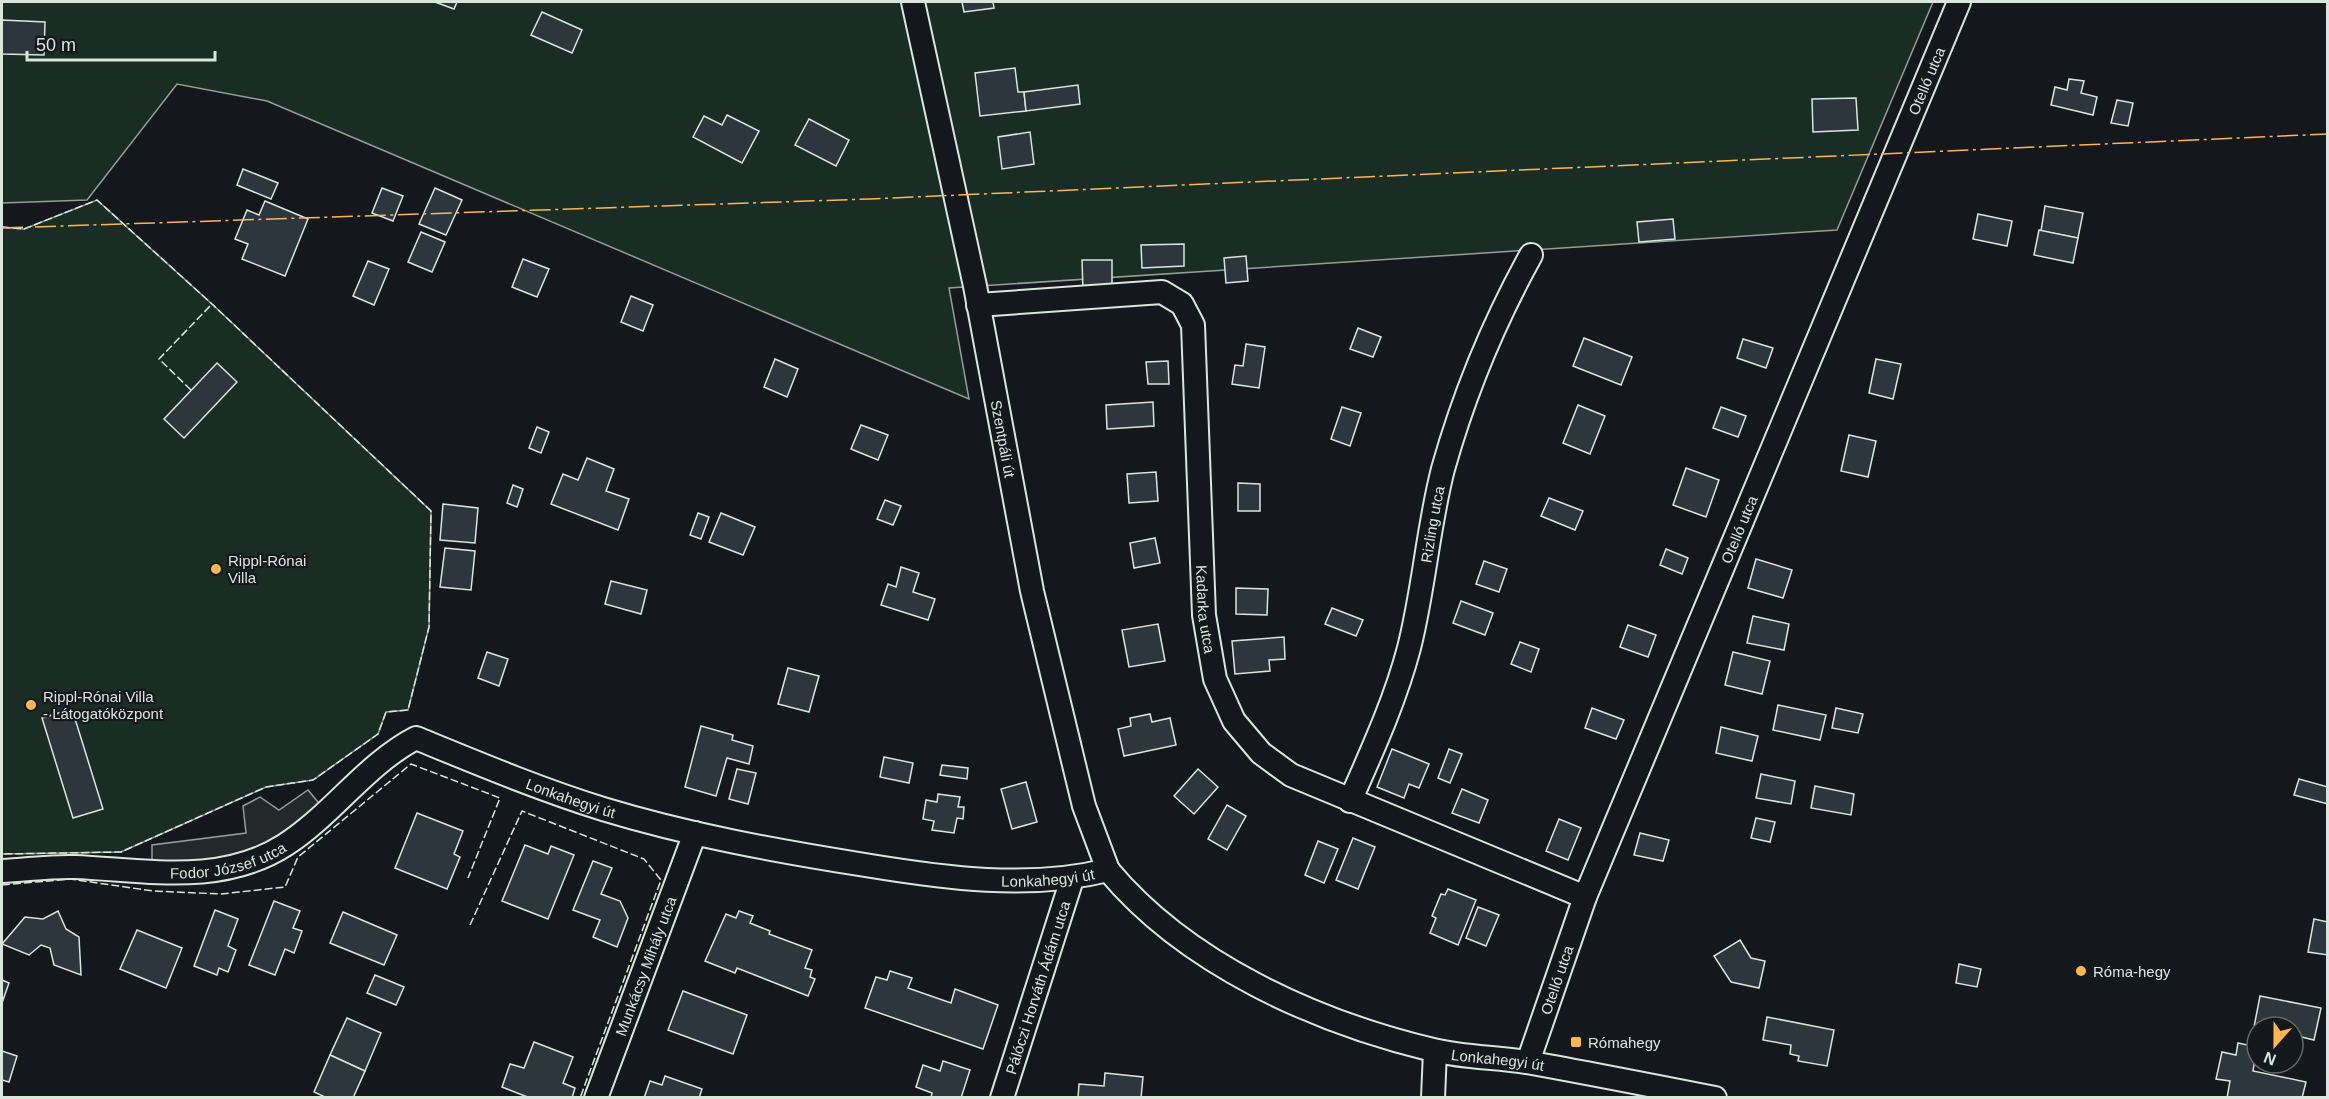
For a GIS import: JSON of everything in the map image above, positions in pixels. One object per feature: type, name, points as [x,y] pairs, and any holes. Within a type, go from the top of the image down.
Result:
[{"type":"street","name":"Szentpáli út","points":[[913,2],[978,305],[1047,660],[1084,806],[1108,870]]},
{"type":"street","name":"Otelló utca","points":[[1528,1062],[1586,897],[1959,2]]},
{"type":"street","name":"Rizling utca","points":[[1350,801],[1389,711],[1409,648],[1443,469],[1491,334],[1503,306],[1531,255]]},
{"type":"street","name":"Kadarka utca","points":[[978,305],[1162,292],[1182,304],[1193,325],[1204,615],[1215,679],[1234,721],[1261,753],[1291,776],[1586,897]]},
{"type":"street","name":"Lonkahegyi út","points":[[416,738],[522,782],[604,809],[778,852],[914,873],[1021,881],[1072,879],[1108,870],[1132,899],[1185,942],[1269,992],[1356,1028],[1435,1051],[1528,1062],[1715,1098]]},
{"type":"street","name":"Fodor József utca","points":[[2,871],[72,867],[197,873],[241,866],[284,846],[327,813],[397,748],[416,738]]},
{"type":"street","name":"Munkácsy Mihály utca","points":[[596,1098],[695,833]]},
{"type":"street","name":"Pálóczi Horváth Ádám utca","points":[[1002,1098],[1072,879]]},
{"type":"street","points":[[1434,1098],[1435,1051]]},
{"type":"green space","points":[[2,2],[1933,2],[1837,230],[949,288],[969,399],[267,101],[177,84],[87,200],[2,203]]},
{"type":"green space","name":"Rippl-Rónai Villa","points":[[97,200],[212,304],[431,511],[429,627],[408,710],[386,712],[378,734],[313,780],[266,787],[121,852],[2,854],[2,227],[24,229]]},
{"type":"shaded area","points":[[308,790],[327,813],[284,846],[152,873],[152,845],[246,833],[243,806],[260,797],[279,810]]},
{"type":"building","points":[[435,2],[457,2],[454,9]]},
{"type":"building","points":[[962,2],[993,2],[994,8],[964,12]]},
{"type":"building","points":[[542,12],[582,30],[572,53],[531,35]]},
{"type":"building","points":[[2,20],[45,22],[44,55],[2,54]]},
{"type":"building","points":[[1015,68],[1018,92],[1024,92],[1026,111],[980,116],[975,73]]},
{"type":"building","points":[[2069,79],[2084,81],[2081,93],[2097,97],[2093,115],[2051,105],[2055,87],[2067,90]]},
{"type":"building","points":[[1078,85],[1080,104],[1026,111],[1024,92]]},
{"type":"building","points":[[1856,98],[1858,130],[1813,132],[1812,99]]},
{"type":"building","points":[[2117,100],[2133,103],[2128,126],[2111,123]]},
{"type":"building","points":[[727,115],[759,131],[742,163],[693,137],[704,116],[722,125]]},
{"type":"building","points":[[809,119],[849,140],[836,166],[795,145]]},
{"type":"building","points":[[1030,132],[1034,164],[1002,169],[998,137]]},
{"type":"building","points":[[243,169],[278,183],[271,199],[237,185]]},
{"type":"building","points":[[382,188],[403,196],[393,221],[372,213]]},
{"type":"building","points":[[435,188],[462,200],[446,235],[419,224]]},
{"type":"building","points":[[265,201],[308,219],[285,276],[242,259],[248,244],[235,239],[247,210],[259,215]]},
{"type":"building","points":[[2045,206],[2083,213],[2078,238],[2041,231]]},
{"type":"building","points":[[1978,214],[2012,221],[2007,246],[1973,239]]},
{"type":"building","points":[[1673,219],[1675,239],[1639,242],[1637,222]]},
{"type":"building","points":[[2039,230],[2078,238],[2073,263],[2034,255]]},
{"type":"building","points":[[421,232],[445,242],[432,272],[408,262]]},
{"type":"building","points":[[1184,244],[1184,266],[1142,268],[1141,245]]},
{"type":"building","points":[[1246,256],[1248,281],[1226,283],[1224,258]]},
{"type":"building","points":[[523,259],[549,269],[537,297],[512,287]]},
{"type":"building","points":[[1082,260],[1112,260],[1112,291],[1083,291]]},
{"type":"building","points":[[368,261],[389,269],[374,305],[353,296]]},
{"type":"building","points":[[631,296],[653,305],[643,331],[621,322]]},
{"type":"building","points":[[1358,328],[1381,337],[1373,357],[1350,349]]},
{"type":"building","points":[[1584,338],[1632,357],[1621,385],[1573,366]]},
{"type":"building","points":[[1743,339],[1773,348],[1766,368],[1737,358]]},
{"type":"building","points":[[1246,344],[1265,347],[1259,388],[1232,384],[1235,365],[1243,366]]},
{"type":"building","points":[[775,359],[798,369],[787,397],[764,387]]},
{"type":"building","points":[[1876,359],[1901,364],[1893,399],[1869,393]]},
{"type":"building","points":[[1168,361],[1169,384],[1148,384],[1146,362]]},
{"type":"building","points":[[217,363],[237,382],[184,438],[164,419]]},
{"type":"building","points":[[1153,402],[1154,426],[1107,429],[1106,405]]},
{"type":"building","points":[[1578,405],[1605,416],[1590,454],[1563,443]]},
{"type":"building","points":[[1342,407],[1361,413],[1350,446],[1331,439]]},
{"type":"building","points":[[1721,407],[1746,416],[1738,437],[1713,428]]},
{"type":"building","points":[[861,425],[888,435],[878,460],[851,449]]},
{"type":"building","points":[[537,427],[549,432],[541,453],[529,448]]},
{"type":"building","points":[[1849,435],[1876,441],[1868,477],[1841,471]]},
{"type":"building","points":[[587,458],[614,469],[606,491],[629,499],[618,530],[551,504],[563,474],[578,480]]},
{"type":"building","points":[[1686,468],[1719,480],[1706,517],[1673,505]]},
{"type":"building","points":[[1156,472],[1158,501],[1129,503],[1127,474]]},
{"type":"building","points":[[1238,483],[1260,484],[1260,511],[1238,511]]},
{"type":"building","points":[[513,485],[523,489],[517,507],[507,503]]},
{"type":"building","points":[[1549,498],[1583,511],[1575,530],[1541,516]]},
{"type":"building","points":[[885,500],[901,506],[893,525],[877,519]]},
{"type":"building","points":[[443,504],[478,508],[475,543],[440,540]]},
{"type":"building","points":[[698,513],[709,517],[701,539],[690,535]]},
{"type":"building","points":[[721,513],[755,527],[743,555],[709,542]]},
{"type":"building","points":[[1155,538],[1160,563],[1134,568],[1130,543]]},
{"type":"building","points":[[445,548],[475,551],[471,590],[440,587]]},
{"type":"building","points":[[1666,549],[1688,558],[1682,574],[1660,565]]},
{"type":"building","points":[[1756,559],[1792,570],[1783,598],[1748,588]]},
{"type":"building","points":[[1484,561],[1507,569],[1499,592],[1476,584]]},
{"type":"building","points":[[901,567],[919,573],[913,592],[935,599],[928,620],[881,605],[888,584],[896,587]]},
{"type":"building","points":[[611,581],[647,590],[641,614],[605,604]]},
{"type":"building","points":[[1236,588],[1268,589],[1267,615],[1236,614]]},
{"type":"building","points":[[1461,601],[1493,613],[1485,635],[1453,623]]},
{"type":"building","points":[[1332,608],[1363,620],[1356,636],[1325,624]]},
{"type":"building","points":[[1753,616],[1789,624],[1784,650],[1747,643]]},
{"type":"building","points":[[1158,624],[1165,661],[1129,667],[1122,630]]},
{"type":"building","points":[[1628,625],[1656,635],[1648,657],[1620,647]]},
{"type":"building","points":[[1284,637],[1285,659],[1269,660],[1270,671],[1235,674],[1232,641]]},
{"type":"building","points":[[1520,642],[1539,649],[1531,672],[1511,664]]},
{"type":"building","points":[[487,652],[508,659],[499,686],[478,678]]},
{"type":"building","points":[[1733,652],[1770,661],[1762,694],[1725,685]]},
{"type":"building","points":[[788,668],[819,676],[809,712],[778,704]]},
{"type":"building","points":[[1778,705],[1826,715],[1820,740],[1773,730]]},
{"type":"building","points":[[1592,708],[1624,720],[1616,739],[1585,728]]},
{"type":"building","points":[[1836,708],[1863,714],[1858,733],[1832,728]]},
{"type":"building","points":[[72,709],[103,809],[73,818],[42,718]]},
{"type":"building","points":[[1150,714],[1152,722],[1170,718],[1176,745],[1124,756],[1118,729],[1131,726],[1130,718]]},
{"type":"building","points":[[701,726],[733,735],[732,740],[753,746],[749,764],[727,758],[716,796],[685,787]]},
{"type":"building","points":[[1721,727],[1758,736],[1752,761],[1716,753]]},
{"type":"building","points":[[1392,749],[1429,764],[1419,788],[1409,784],[1404,798],[1377,787]]},
{"type":"building","points":[[1449,749],[1462,754],[1450,783],[1438,778]]},
{"type":"building","points":[[884,757],[913,763],[909,783],[880,777]]},
{"type":"building","points":[[942,765],[968,768],[967,779],[940,775]]},
{"type":"building","points":[[737,769],[756,773],[748,804],[729,799]]},
{"type":"building","points":[[1198,769],[1218,787],[1194,814],[1174,796]]},
{"type":"building","points":[[1761,774],[1795,781],[1791,804],[1756,798]]},
{"type":"building","points":[[2299,779],[2328,787],[2328,804],[2294,795]]},
{"type":"building","points":[[1026,782],[1037,822],[1012,829],[1001,789]]},
{"type":"building","points":[[1815,786],[1854,794],[1851,815],[1811,808]]},
{"type":"building","points":[[1462,789],[1488,800],[1479,823],[1452,813]]},
{"type":"building","points":[[938,794],[960,797],[958,807],[964,807],[963,819],[957,818],[954,833],[932,830],[934,821],[923,819],[926,800],[937,802]]},
{"type":"building","points":[[1227,805],[1246,816],[1227,850],[1208,839]]},
{"type":"building","points":[[417,813],[463,831],[454,854],[460,857],[447,889],[395,868]]},
{"type":"building","points":[[1756,818],[1775,822],[1770,842],[1751,838]]},
{"type":"building","points":[[1559,819],[1581,828],[1568,860],[1546,851]]},
{"type":"building","points":[[1640,833],[1669,840],[1663,861],[1634,855]]},
{"type":"building","points":[[1353,838],[1375,847],[1358,889],[1336,880]]},
{"type":"building","points":[[1318,841],[1338,849],[1324,883],[1305,875]]},
{"type":"building","points":[[525,845],[548,854],[551,846],[574,855],[548,919],[502,901]]},
{"type":"building","points":[[593,861],[612,868],[601,894],[620,901],[628,918],[617,947],[593,937],[600,920],[573,910]]},
{"type":"building","points":[[1448,889],[1476,900],[1458,945],[1430,933],[1436,918],[1432,916],[1441,894],[1445,895]]},
{"type":"building","points":[[274,901],[300,911],[293,928],[302,931],[294,953],[285,949],[275,975],[249,965]]},
{"type":"building","points":[[1478,907],[1499,915],[1486,946],[1466,938]]},
{"type":"building","points":[[215,910],[238,919],[228,946],[236,950],[228,972],[219,968],[217,975],[194,966]]},
{"type":"building","points":[[58,911],[66,929],[79,937],[81,975],[54,965],[50,948],[41,945],[29,955],[2,944],[25,917],[43,919]]},
{"type":"building","points":[[739,911],[753,916],[750,923],[770,931],[769,934],[812,950],[805,968],[812,970],[810,977],[815,979],[808,996],[737,968],[735,973],[705,961],[726,914],[736,918]]},
{"type":"building","points":[[343,912],[397,935],[384,965],[330,943]]},
{"type":"building","points":[[2314,919],[2328,922],[2328,955],[2308,952]]},
{"type":"building","points":[[137,930],[182,948],[166,988],[120,969]]},
{"type":"building","points":[[1740,940],[1751,958],[1765,961],[1759,988],[1731,982],[1714,956]]},
{"type":"building","points":[[1959,964],[1981,969],[1977,987],[1956,983]]},
{"type":"building","points":[[890,971],[912,978],[908,988],[951,1003],[955,989],[998,1005],[983,1049],[865,1008],[876,977],[887,980]]},
{"type":"building","points":[[375,975],[404,987],[396,1005],[367,993]]},
{"type":"building","points":[[2,980],[9,983],[2,1003]]},
{"type":"building","points":[[683,991],[747,1015],[733,1054],[668,1030]]},
{"type":"building","points":[[2260,996],[2321,1008],[2314,1040],[2305,1038],[2305,1015],[2256,1015]]},
{"type":"building","points":[[1767,1017],[1834,1030],[1827,1066],[1798,1061],[1799,1056],[1790,1054],[1791,1045],[1763,1040]]},
{"type":"building","points":[[347,1018],[381,1033],[365,1071],[330,1055]]},
{"type":"building","points":[[534,1042],[573,1057],[563,1083],[575,1088],[572,1098],[530,1098],[502,1087],[510,1064],[524,1068]]},
{"type":"building","points":[[2238,1043],[2245,1044],[2245,1075],[2272,1075],[2306,1082],[2302,1098],[2227,1098],[2230,1081],[2216,1079],[2222,1052],[2236,1055]]},
{"type":"building","points":[[2,1051],[17,1056],[9,1082],[2,1080]]},
{"type":"building","points":[[330,1055],[365,1071],[353,1098],[327,1098],[314,1092]]},
{"type":"building","points":[[943,1061],[970,1070],[961,1098],[931,1098],[932,1093],[916,1087],[923,1065],[940,1071]]},
{"type":"building","points":[[1105,1073],[1143,1077],[1141,1098],[1078,1098],[1079,1084],[1104,1086]]},
{"type":"building","points":[[665,1076],[702,1089],[699,1098],[644,1098],[650,1081],[662,1085]]},
{"type":"fence","points":[[2,227],[24,229],[97,200],[212,304],[431,511],[429,627],[408,710],[386,712],[378,734],[313,780],[266,787],[121,852],[2,854]]},
{"type":"fence","points":[[191,390],[159,359],[212,304]]},
{"type":"fence","points":[[2,885],[70,879],[153,891],[221,894],[285,887],[298,857],[411,764],[500,798],[468,878]]},
{"type":"fence","points":[[470,925],[522,811],[644,859],[661,880],[580,1098]]},
{"type":"power","points":[[2,228],[870,199],[2328,134]]},
{"type":"place","name":"Rippl-Rónai Villa","points":[[216,569]]},
{"type":"place","name":"Rippl-Rónai Villa - Látogatóközpont","points":[[31,705]]},
{"type":"place","name":"Róma-hegy","points":[[2081,971]]},
{"type":"place","name":"Rómahegy","points":[[1576,1042]]}]
